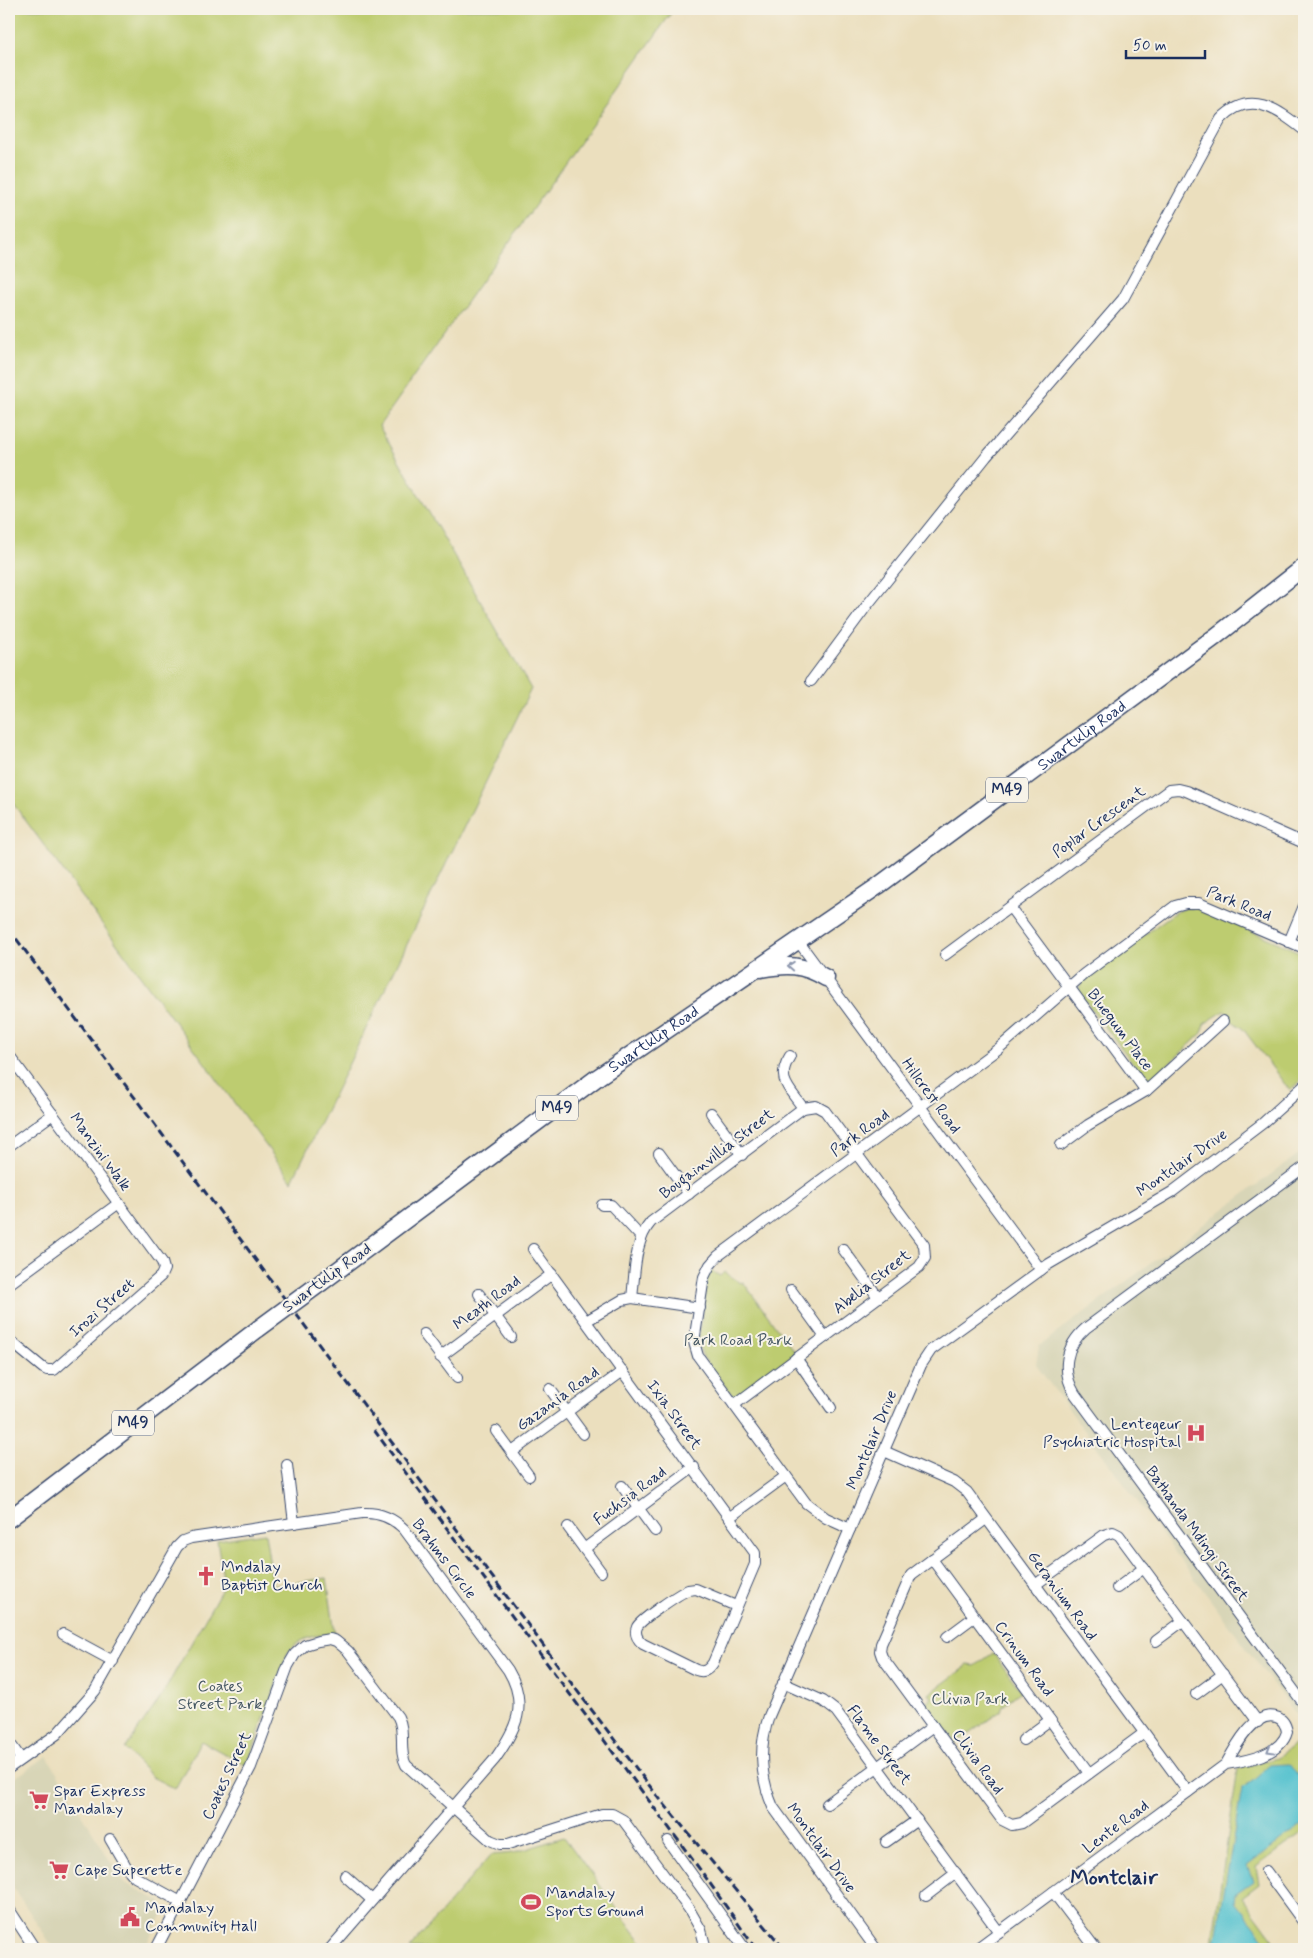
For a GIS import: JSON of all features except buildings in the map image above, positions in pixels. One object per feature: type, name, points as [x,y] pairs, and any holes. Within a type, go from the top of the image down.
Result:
[{"type":"main road","name":"Swartklip Road","points":[[9,1519],[258,1329],[598,1077],[878,886],[1215,637],[1304,567]]},
{"type":"main road","points":[[754,971],[788,965],[810,969],[826,978]]},
{"type":"street","points":[[811,681],[868,604],[986,457],[1122,299],[1221,119],[1236,107],[1259,104],[1268,106],[1285,115],[1304,130]]},
{"type":"street","name":"Poplar Crescent","points":[[945,955],[1169,790],[1178,789],[1186,791],[1304,842]]},
{"type":"street","name":"Park Road","points":[[850,1529],[815,1511],[806,1503],[696,1352],[694,1342],[704,1278],[710,1265],[718,1256],[998,1049],[1069,987],[1171,909],[1186,902],[1205,905],[1304,948]]},
{"type":"street","points":[[1289,942],[1304,906]]},
{"type":"street","points":[[1010,907],[1069,987]]},
{"type":"street","name":"Hillcrest Road","points":[[798,941],[1041,1270]]},
{"type":"street","name":"Bluegum Place","points":[[1069,987],[1146,1091]]},
{"type":"street","name":"Bluegum Place","points":[[1061,1145],[1088,1126],[1146,1091],[1222,1021]]},
{"type":"street","name":"Manzini Walk","points":[[9,1055],[162,1262],[164,1269]]},
{"type":"street","points":[[790,1056],[783,1068],[783,1076],[803,1108],[816,1106],[825,1111],[857,1154]]},
{"type":"street","name":"Montclair Drive","points":[[876,1949],[779,1818],[768,1795],[762,1771],[763,1738],[769,1716],[921,1364],[927,1354],[1041,1270],[1172,1192],[1264,1123],[1304,1086]]},
{"type":"street","name":"Bougainvillia Street","points":[[632,1298],[642,1237],[651,1222],[803,1108]]},
{"type":"street","points":[[711,1113],[742,1155]]},
{"type":"street","points":[[9,1146],[53,1114]]},
{"type":"street","points":[[659,1153],[689,1194]]},
{"type":"street","name":"Abelia Street","points":[[734,1405],[922,1265],[926,1258],[926,1249],[857,1154]]},
{"type":"street","name":"Bathanda Mdingi Street","points":[[1304,1166],[1086,1328],[1074,1340],[1066,1364],[1068,1380],[1075,1394],[1304,1704]]},
{"type":"street","points":[[9,1284],[119,1203]]},
{"type":"street","points":[[602,1205],[611,1204],[642,1237]]},
{"type":"street","name":"Ixia Street","points":[[533,1249],[753,1548],[756,1558],[713,1663],[704,1671],[696,1670],[643,1644],[637,1637],[636,1632],[640,1623],[688,1590],[696,1589],[736,1606]]},
{"type":"street","points":[[843,1249],[878,1298]]},
{"type":"street","name":"Irozi Street","points":[[9,1340],[47,1370],[51,1371],[58,1367],[161,1276],[164,1269]]},
{"type":"street","name":"Meath Road","points":[[440,1357],[552,1274]]},
{"type":"street","points":[[791,1290],[825,1337]]},
{"type":"street","points":[[479,1294],[511,1337]]},
{"type":"street","points":[[586,1321],[622,1300],[632,1298],[700,1308]]},
{"type":"street","points":[[424,1334],[457,1378]]},
{"type":"street","points":[[796,1358],[831,1408]]},
{"type":"street","name":"Gazania Road","points":[[512,1452],[623,1371]]},
{"type":"street","points":[[550,1389],[583,1434]]},
{"type":"street","points":[[496,1431],[529,1476]]},
{"type":"street","name":"Geranium Road","points":[[884,1451],[959,1485],[967,1492],[1188,1792]]},
{"type":"street","points":[[287,1465],[294,1523]]},
{"type":"street","name":"Fuchsia Road","points":[[584,1549],[694,1467]]},
{"type":"street","points":[[730,1517],[786,1476]]},
{"type":"street","points":[[622,1486],[655,1531]]},
{"type":"street","name":"Brahms Circle","points":[[9,1768],[65,1726],[98,1687],[180,1544],[191,1538],[362,1512],[376,1513],[394,1520],[404,1529],[512,1677],[518,1691],[519,1707],[513,1731],[495,1759],[372,1900],[336,1947]]},
{"type":"street","name":"Clivia Road","points":[[986,1519],[909,1578],[881,1644],[880,1651],[882,1657],[1002,1820],[1008,1824],[1022,1823],[1144,1733]]},
{"type":"street","points":[[568,1527],[601,1572]]},
{"type":"street","points":[[1035,1585],[1108,1533],[1119,1535],[1258,1722]]},
{"type":"street","name":"Crinum Road","points":[[932,1559],[1089,1773]]},
{"type":"street","points":[[1117,1588],[1144,1568]]},
{"type":"street","name":"Crinum Road","points":[[947,1637],[974,1617]]},
{"type":"street","points":[[1156,1641],[1183,1621]]},
{"type":"street","points":[[63,1634],[113,1661]]},
{"type":"street","name":"Coates Street","points":[[156,1949],[251,1766],[291,1659],[305,1645],[330,1639],[336,1641],[348,1651],[398,1717],[402,1729],[402,1754],[406,1766],[490,1840],[500,1844],[508,1844],[602,1814],[619,1817],[624,1820],[689,1909],[700,1930],[706,1949]]},
{"type":"street","points":[[1196,1694],[1223,1674]]},
{"type":"street","name":"Flame Street","points":[[783,1683],[832,1707],[999,1932]]},
{"type":"street","name":"Lente Road","points":[[976,1949],[1226,1764],[1261,1755],[1270,1750],[1284,1739],[1286,1728],[1280,1718],[1268,1716],[1258,1722],[1240,1739],[1226,1764]]},
{"type":"street","name":"Crinum Road","points":[[1023,1740],[1050,1720]]},
{"type":"street","points":[[827,1804],[933,1726]]},
{"type":"street","points":[[9,1742],[20,1759]]},
{"type":"street","points":[[886,1842],[917,1820]]},
{"type":"street","points":[[110,1839],[127,1868],[135,1877],[181,1902]]},
{"type":"street","points":[[668,1841],[745,1949]]},
{"type":"street","points":[[1266,1871],[1304,1923]]},
{"type":"street","points":[[926,1896],[956,1874]]},
{"type":"street","points":[[345,1876],[372,1900]]},
{"type":"street","points":[[1054,1892],[1096,1949]]},
{"type":"street","points":[[9,1909],[35,1949]]},
{"type":"shaded area","name":"Lentegeur Psychiatric Hospital","points":[[1304,1150],[1304,1726],[1036,1365],[1039,1346]]},
{"type":"shaded area","points":[[47,1756],[123,1882],[160,1901],[164,1912],[144,1949],[54,1949],[9,1881],[9,1782]]},
{"type":"green space","points":[[9,9],[674,9],[379,426],[531,689],[292,1181],[9,798]]},
{"type":"green space","points":[[1186,908],[1201,909],[1304,954],[1304,1078],[1290,1091],[1243,1029],[1232,1021],[1224,1011],[1204,1024],[1202,1033],[1153,1079],[1145,1079],[1080,994],[1079,988],[1082,981],[1174,913]]},
{"type":"green space","name":"Park Road Park","points":[[710,1270],[720,1276],[724,1272],[741,1283],[743,1282],[796,1354],[739,1396],[732,1395],[703,1357],[698,1343],[707,1278]]},
{"type":"green space","name":"Coates Street Park","points":[[265,1533],[273,1586],[327,1578],[335,1634],[308,1638],[296,1644],[287,1654],[247,1766],[201,1741],[175,1789],[152,1777],[125,1749],[161,1697],[224,1585],[217,1540]]},
{"type":"green space","name":"Clivia Park","points":[[993,1653],[1021,1691],[1003,1705],[1001,1711],[956,1743],[926,1703],[932,1698],[929,1694],[968,1665],[975,1666]]},
{"type":"green space","points":[[1304,1738],[1304,1832],[1256,1867],[1259,1884],[1242,1897],[1279,1947],[1277,1949],[1211,1949],[1238,1769],[1277,1758]]},
{"type":"green space","name":"Mandalay Sports Ground","points":[[564,1837],[647,1949],[409,1949],[491,1855],[514,1853]]},
{"type":"water","points":[[1289,1764],[1300,1779],[1304,1777],[1304,1823],[1247,1866],[1253,1881],[1236,1893],[1235,1901],[1270,1945],[1267,1949],[1214,1949],[1242,1789],[1270,1765]]},
{"type":"railway","points":[[9,929],[575,1688],[655,1793],[784,1949]]},
{"type":"railway","points":[[374,1430],[704,1875],[756,1949]]},
{"type":"place","name":"Lentegeur Psychiatric Hospital","points":[[1196,1433]]},
{"type":"place","name":"Mndalay Baptist Church","points":[[206,1576]]},
{"type":"place","name":"Spar Express Mandalay","points":[[39,1800]]},
{"type":"place","name":"Cape Superette","points":[[59,1870]]},
{"type":"place","name":"Mandalay Sports Ground","points":[[531,1902]]},
{"type":"place","name":"Mandalay Community Hall","points":[[130,1917]]},
{"type":"district","name":"Montclair","points":[[1114,1878]]}]
